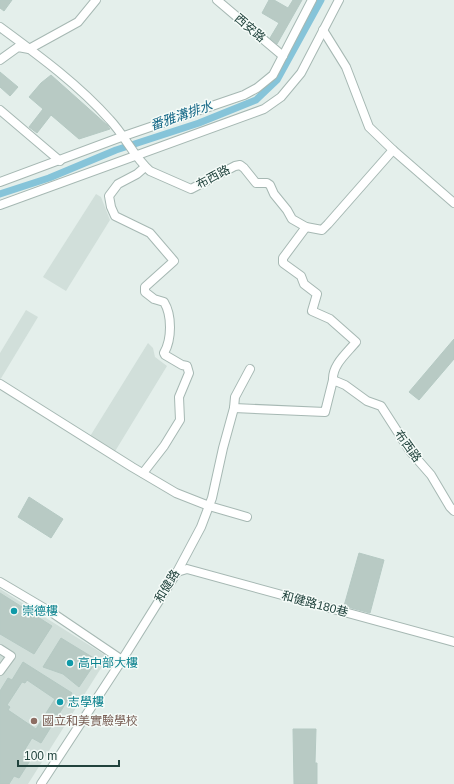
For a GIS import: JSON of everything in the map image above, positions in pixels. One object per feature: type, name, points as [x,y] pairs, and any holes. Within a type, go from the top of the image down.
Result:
[{"type":"street","points":[[0,60],[18,47],[30,48],[78,22],[96,0]]},
{"type":"street","name":"西安路","points":[[217,0],[280,53]]},
{"type":"street","points":[[0,182],[244,95],[257,88],[273,75],[280,53],[312,0]]},
{"type":"street","points":[[0,205],[136,154],[264,109],[282,97],[297,78],[339,0]]},
{"type":"street","points":[[0,27],[30,48],[90,98],[125,138],[145,167],[137,174],[118,184],[110,196],[112,207],[115,216],[150,233],[174,260],[145,286],[144,292],[154,299],[164,302],[167,307],[169,313],[169,336],[167,347],[164,352],[165,355],[182,365],[187,366],[189,373],[179,397],[180,420],[164,446],[143,473]]},
{"type":"street","points":[[323,30],[346,67],[369,127],[393,150],[454,202]]},
{"type":"street","points":[[0,110],[60,161]]},
{"type":"street","points":[[234,408],[325,412],[333,380],[332,374],[336,366],[356,342],[330,319],[312,311],[317,294],[304,284],[301,276],[283,263],[283,258],[306,227],[322,230],[393,150]]},
{"type":"street","name":"布西路","points":[[145,167],[160,176],[191,189],[235,166],[240,165],[256,183],[267,183],[270,185],[274,194],[287,210],[289,216],[306,227]]},
{"type":"street","name":"和健路","points":[[41,784],[122,660],[177,572],[201,527],[209,506],[234,408],[234,397],[250,369]]},
{"type":"street","name":"布西路","points":[[333,380],[345,385],[367,401],[381,406],[410,451],[431,475],[450,507],[454,511]]},
{"type":"street","points":[[0,384],[176,493],[209,506],[247,517]]},
{"type":"street","name":"和健路180巷","points":[[177,572],[187,569],[454,642]]},
{"type":"street","points":[[0,582],[54,614],[122,660]]},
{"type":"street","points":[[0,649],[11,656],[0,671]]},
{"type":"shaded area","points":[[96,194],[101,197],[110,220],[66,291],[43,277]]},
{"type":"shaded area","points":[[26,310],[38,317],[0,380],[0,353]]},
{"type":"shaded area","points":[[148,343],[153,348],[155,357],[167,366],[114,453],[89,438]]},
{"type":"shaded area","name":"國立和美實驗學校","points":[[0,589],[108,657],[28,784],[0,784]]},
{"type":"building","points":[[0,0],[12,0],[4,11],[0,8]]},
{"type":"building","points":[[269,0],[274,0],[288,8],[293,0],[302,0],[277,44],[270,38],[279,23],[262,13]]},
{"type":"building","points":[[0,72],[18,87],[10,96],[0,87]]},
{"type":"building","points":[[51,75],[110,129],[79,139],[51,115],[37,133],[29,127],[43,109],[29,97],[41,83]]},
{"type":"building","points":[[454,339],[454,359],[419,400],[409,392]]},
{"type":"building","points":[[29,497],[63,519],[51,538],[18,517]]},
{"type":"building","points":[[359,553],[384,560],[370,613],[344,606]]},
{"type":"building","name":"崇德樓","points":[[0,593],[52,626],[34,654],[0,634]]},
{"type":"building","name":"高中部大樓","points":[[61,638],[97,660],[79,687],[63,674],[43,667]]},
{"type":"building","points":[[23,662],[72,693],[41,743],[32,738],[24,751],[33,756],[19,778],[14,776],[9,784],[0,784],[0,691],[8,678],[12,680]],"holes":[[[27,680],[55,699],[36,729],[8,710],[10,707],[7,705],[22,682],[25,683]]]},
{"type":"building","points":[[293,729],[316,729],[315,763],[317,763],[317,784],[294,784]]},
{"type":"waterway","name":"番雅溝排水","points":[[0,194],[49,178],[116,150],[199,123],[256,100],[277,80],[321,0]]},
{"type":"place","name":"崇德樓","points":[[14,611]]},
{"type":"place","name":"高中部大樓","points":[[70,663]]},
{"type":"place","name":"志學樓","points":[[60,702]]},
{"type":"place","name":"國立和美實驗學校","points":[[34,721]]}]
